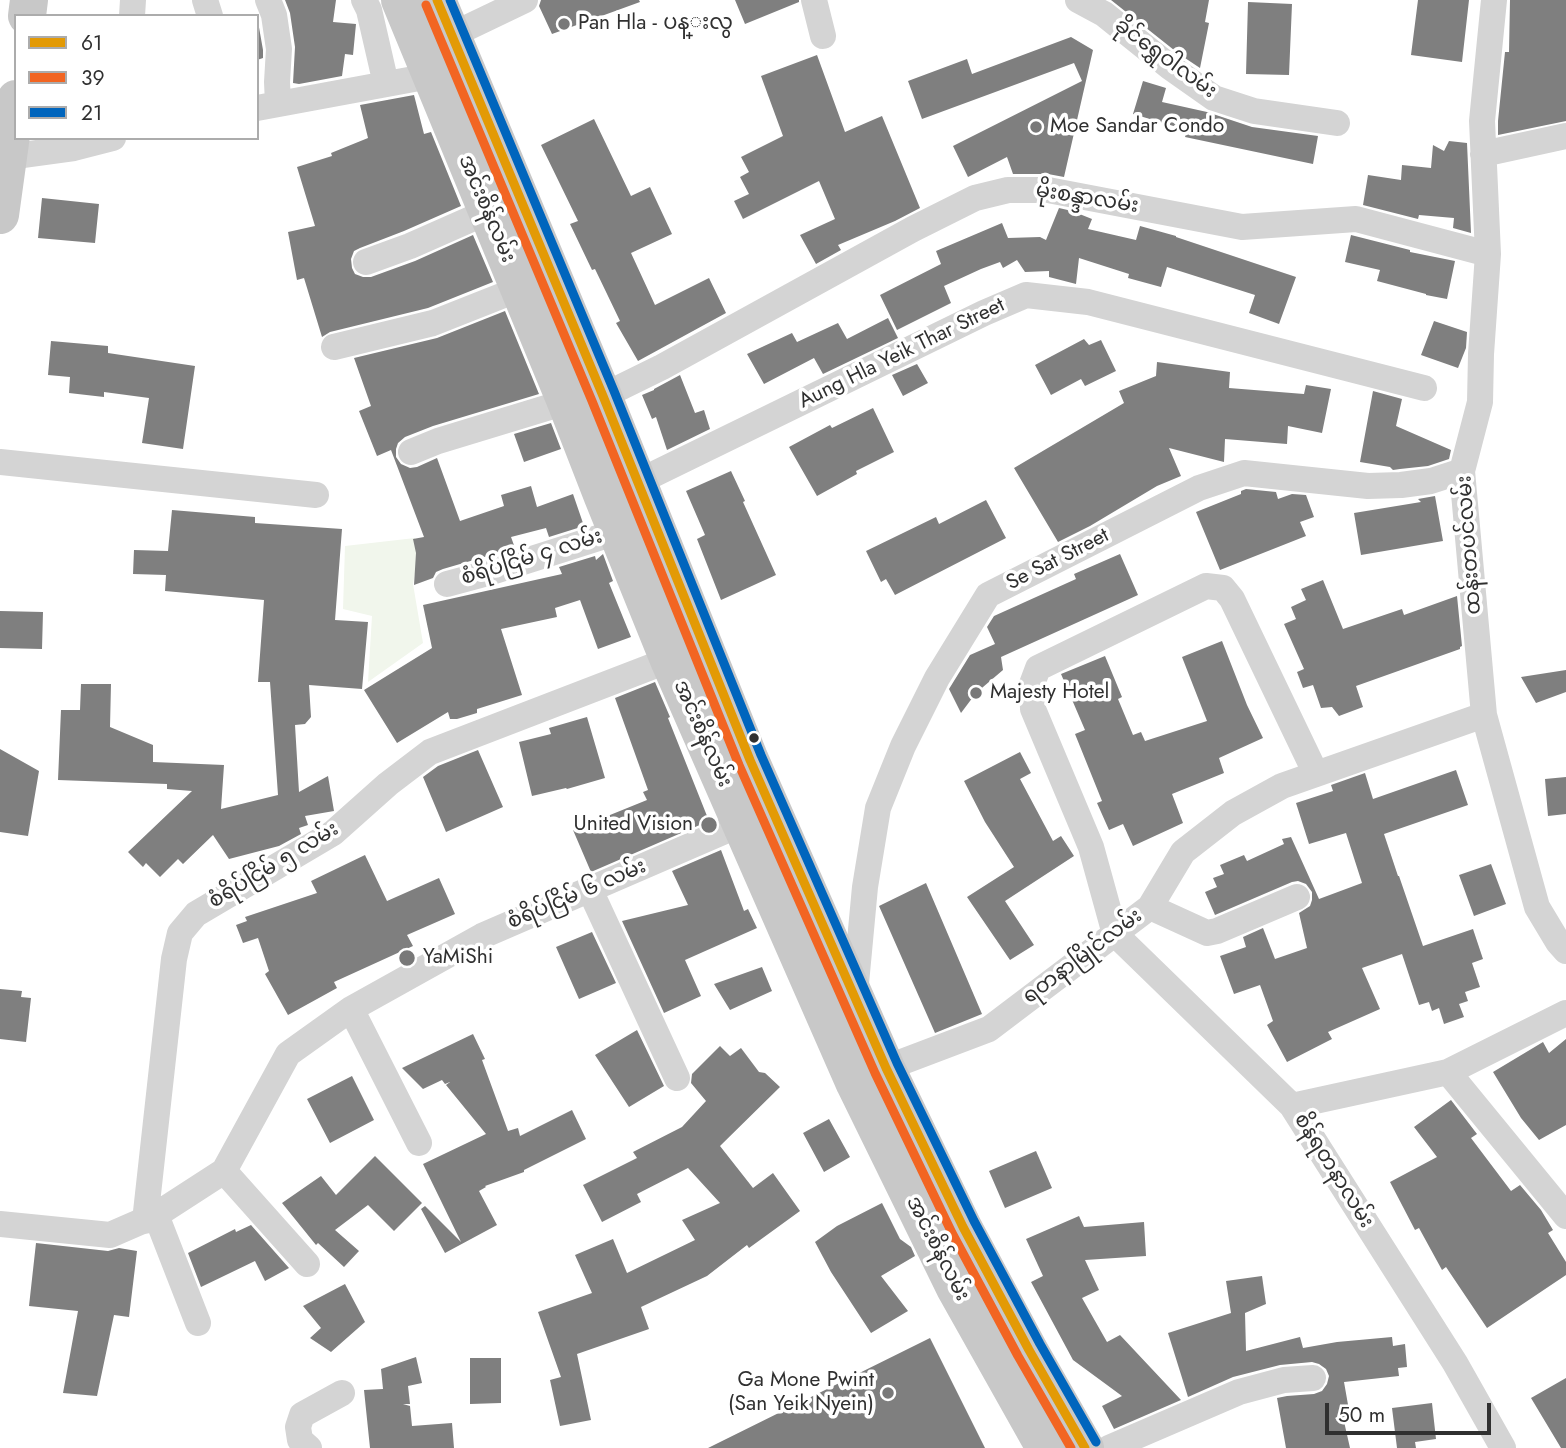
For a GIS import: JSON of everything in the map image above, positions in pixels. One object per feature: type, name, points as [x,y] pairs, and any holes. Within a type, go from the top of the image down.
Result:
[{"type":"main road","name":"အင်းစိန်လမ်း","points":[[400,0],[519,289],[584,399],[638,482],[750,760],[886,1068],[963,1227],[1085,1448]]},
{"type":"main road","name":"အင်းစိန်လမ်း","points":[[436,0],[452,35],[584,399],[617,532],[669,660],[855,1084],[955,1288],[1045,1448]]},
{"type":"main road","points":[[0,215],[14,114]]},
{"type":"street","points":[[268,0],[274,15],[279,49],[277,82],[268,106]]},
{"type":"street","points":[[364,0],[369,10],[386,84]]},
{"type":"street","points":[[452,35],[525,0]]},
{"type":"street","points":[[814,0],[823,36]]},
{"type":"street","name":"ခိုင်ရွှေဝါလမ်း","points":[[1078,0],[1104,14],[1214,98],[1254,111],[1338,123]]},
{"type":"street","name":"ထန်းတပင်လမ်း","points":[[1494,0],[1482,121],[1488,254],[1479,402],[1462,471],[1484,715],[1537,907],[1566,951]]},
{"type":"street","points":[[268,106],[430,76]]},
{"type":"street","points":[[1483,154],[1566,136]]},
{"type":"street","points":[[8,157],[74,148],[105,140]]},
{"type":"street","name":"မိုးစန္ဒာလမ်း","points":[[411,452],[584,399],[662,367],[913,229],[975,198],[1007,190],[1048,190],[1242,227],[1356,219],[1488,254]]},
{"type":"street","points":[[366,262],[487,212]]},
{"type":"street","points":[[334,347],[433,323],[519,289]]},
{"type":"street","name":"Aung Hla Yeik Thar Street","points":[[638,482],[1026,295],[1088,302],[1424,388]]},
{"type":"street","points":[[0,462],[316,495]]},
{"type":"street","name":"Se Sat Street","points":[[855,999],[865,887],[878,808],[937,678],[988,595],[1199,488],[1244,473],[1368,486],[1431,481],[1462,471]]},
{"type":"street","name":"စံရိပ်ငြိမ် ၄ လမ်း","points":[[447,584],[617,532]]},
{"type":"street","points":[[1115,934],[1091,847],[1033,709],[1032,684],[1038,668],[1206,586],[1223,588],[1232,599],[1316,774]]},
{"type":"street","name":"စံရိပ်ငြိမ် ၅ လမ်း","points":[[151,1218],[173,959],[180,933],[196,914],[333,834],[388,784],[430,752],[669,660]]},
{"type":"street","name":"ရတနာမြိုင်လမ်း","points":[[886,1068],[989,1029],[1150,907],[1183,852],[1233,813],[1282,786],[1484,715]]},
{"type":"street","name":"စံရိပ်ငြိမ် ၆ လမ်း","points":[[0,1224],[110,1235],[151,1218],[224,1171],[289,1054],[351,1009],[482,936],[741,824]]},
{"type":"street","points":[[590,890],[677,1078]]},
{"type":"street","points":[[1150,907],[1207,933],[1297,897]]},
{"type":"street","name":"စိန်ရတနာလမ်း","points":[[1115,934],[1292,1105],[1455,1363],[1503,1448]]},
{"type":"street","points":[[351,1009],[419,1143]]},
{"type":"street","points":[[1292,1105],[1448,1072],[1566,1013]]},
{"type":"street","points":[[1448,1072],[1566,1216]]},
{"type":"street","points":[[224,1171],[307,1264]]},
{"type":"street","points":[[151,1218],[198,1323]]},
{"type":"street","points":[[1109,1448],[1239,1392],[1283,1380],[1313,1378]]},
{"type":"street","points":[[309,1448],[300,1440],[298,1427],[302,1415],[342,1393]]},
{"type":"shaded area","points":[[415,538],[419,552],[413,584],[423,643],[368,682],[372,616],[343,609],[345,546]]},
{"type":"building","points":[[285,0],[336,0],[333,22],[356,24],[353,55],[345,54],[342,76],[293,83],[295,47],[290,13]]},
{"type":"building","name":"Pan Hla - ပန္းလွ","points":[[541,0],[640,2],[552,34],[539,6]]},
{"type":"building","points":[[735,0],[799,0],[799,2],[745,24]]},
{"type":"building","points":[[1111,0],[1209,0],[1205,22],[1209,23],[1200,68],[1179,54]]},
{"type":"building","points":[[1418,0],[1469,0],[1462,62],[1411,55]]},
{"type":"building","points":[[1510,0],[1566,0],[1566,121],[1498,135],[1505,52],[1509,52]]},
{"type":"building","points":[[1248,2],[1292,4],[1289,75],[1246,74]]},
{"type":"building","points":[[259,27],[263,50],[263,58],[259,59]]},
{"type":"building","name":"Moe Sandar Condo","points":[[1071,37],[1093,50],[1064,177],[1013,174],[1007,157],[968,177],[953,146],[1082,81],[1074,63],[922,119],[908,81],[967,59],[972,74]]},
{"type":"building","points":[[817,55],[845,132],[882,116],[920,208],[838,245],[841,250],[816,264],[800,235],[835,219],[819,181],[743,219],[734,201],[749,194],[740,177],[749,172],[741,157],[783,136],[761,76]]},
{"type":"building","points":[[1143,81],[1166,88],[1162,102],[1207,112],[1252,127],[1318,136],[1313,164],[1185,137],[1187,130],[1133,114]]},
{"type":"building","points":[[414,95],[424,134],[431,132],[461,206],[354,251],[352,268],[355,274],[371,277],[473,235],[493,282],[428,308],[330,332],[322,337],[304,278],[297,280],[288,232],[315,226],[297,167],[332,156],[331,153],[368,138],[360,105]]},
{"type":"building","points":[[594,119],[631,196],[650,187],[672,234],[631,253],[655,305],[709,278],[726,313],[638,361],[616,323],[620,321],[570,224],[578,221],[541,145]]},
{"type":"building","points":[[1449,141],[1467,143],[1471,233],[1453,228],[1454,218],[1419,215],[1418,219],[1363,205],[1368,175],[1401,180],[1402,165],[1431,168],[1433,145],[1444,151]]},
{"type":"building","points":[[42,198],[99,204],[95,243],[38,238]]},
{"type":"building","points":[[1059,208],[1092,219],[1088,229],[1136,240],[1140,226],[1296,277],[1279,324],[1249,313],[1255,295],[1167,267],[1161,287],[1128,278],[1129,274],[1079,258],[1076,284],[1049,277],[1049,271],[1025,272],[1017,260],[1003,268],[1000,262],[981,269],[944,286],[951,303],[897,330],[880,295],[941,264],[936,251],[1002,223],[1008,238],[1040,237],[1046,240]]},
{"type":"building","points":[[1351,235],[1410,252],[1455,261],[1447,299],[1377,281],[1380,270],[1345,262]]},
{"type":"building","points":[[505,311],[539,394],[405,437],[398,443],[396,457],[401,464],[410,468],[437,458],[460,521],[504,506],[501,495],[531,486],[537,507],[573,494],[584,526],[549,537],[546,528],[511,537],[515,548],[443,569],[436,572],[433,578],[414,585],[416,553],[413,539],[424,537],[391,450],[377,456],[359,411],[371,406],[354,358],[437,338]]},
{"type":"building","points":[[888,318],[898,338],[823,374],[814,358],[764,384],[747,354],[792,333],[797,342],[838,323],[847,339]]},
{"type":"building","points":[[1434,321],[1467,332],[1466,348],[1458,368],[1421,355]]},
{"type":"building","points":[[1084,339],[1089,345],[1101,340],[1116,371],[1085,386],[1081,379],[1051,395],[1035,365]]},
{"type":"building","points":[[51,341],[108,346],[108,353],[195,366],[183,449],[142,443],[149,398],[104,392],[104,397],[69,393],[70,377],[48,375]]},
{"type":"building","points":[[1157,362],[1230,372],[1229,388],[1304,394],[1306,385],[1331,389],[1322,433],[1288,426],[1287,444],[1225,439],[1224,462],[1169,448],[1181,476],[1157,486],[1058,542],[1014,468],[1124,403],[1119,391],[1156,376]]},
{"type":"building","points":[[917,364],[928,383],[903,396],[892,375]]},
{"type":"building","points":[[680,375],[695,413],[704,410],[710,429],[667,450],[656,417],[652,419],[642,395]]},
{"type":"building","points":[[1373,391],[1402,399],[1396,426],[1451,450],[1449,459],[1428,466],[1393,470],[1390,467],[1360,462]]},
{"type":"building","points":[[873,408],[894,452],[856,471],[857,474],[817,496],[789,447],[830,425],[832,428]]},
{"type":"building","points":[[551,423],[561,449],[524,462],[514,434]]},
{"type":"building","points":[[731,471],[776,575],[721,600],[697,539],[705,535],[686,491]]},
{"type":"building","points":[[1246,489],[1276,492],[1278,499],[1292,494],[1306,495],[1314,517],[1300,522],[1306,536],[1220,570],[1196,512],[1241,494],[1241,491]]},
{"type":"building","points":[[1435,496],[1443,541],[1361,555],[1354,513],[1421,502],[1418,499]]},
{"type":"building","points":[[986,500],[1006,538],[895,595],[886,579],[881,582],[866,551],[936,517],[939,524]]},
{"type":"building","points":[[172,510],[255,517],[255,523],[342,529],[335,620],[368,622],[362,689],[309,685],[311,717],[305,724],[295,725],[299,792],[328,776],[334,811],[305,816],[308,825],[299,828],[301,834],[279,846],[229,859],[213,835],[183,864],[178,859],[160,877],[146,863],[143,867],[128,852],[192,791],[167,789],[167,784],[58,780],[61,710],[80,710],[81,684],[111,684],[110,727],[153,745],[153,762],[224,765],[221,809],[278,795],[270,682],[258,682],[264,600],[165,591],[166,575],[133,574],[134,550],[168,551]]},
{"type":"building","points":[[603,554],[613,581],[609,583],[631,637],[598,649],[580,600],[555,608],[557,617],[501,629],[522,695],[477,709],[477,713],[457,719],[450,719],[448,712],[397,743],[364,690],[432,648],[423,605],[562,574],[559,567],[595,556],[596,560]]},
{"type":"building","points":[[1120,554],[1138,595],[1001,657],[1003,670],[976,693],[961,713],[949,689],[970,655],[995,644],[987,627],[994,616],[1076,579],[1074,574]]},
{"type":"building","points":[[1323,580],[1343,629],[1402,609],[1404,615],[1457,596],[1462,646],[1460,649],[1356,686],[1363,707],[1339,716],[1332,707],[1321,708],[1313,685],[1303,688],[1297,672],[1304,669],[1284,624],[1296,619],[1291,607],[1306,600],[1301,589]]},
{"type":"building","points":[[0,611],[43,612],[42,649],[0,648]]},
{"type":"building","points":[[1222,641],[1263,738],[1219,758],[1224,773],[1172,794],[1183,823],[1133,846],[1123,824],[1109,830],[1097,803],[1102,801],[1075,734],[1085,730],[1061,674],[1105,656],[1122,697],[1118,699],[1133,735],[1141,732],[1145,741],[1207,721],[1182,657]]},
{"type":"building","points":[[1566,670],[1566,692],[1536,703],[1521,677]]},
{"type":"building","points":[[655,682],[709,821],[591,872],[573,830],[647,800],[643,792],[648,790],[615,698]]},
{"type":"building","points":[[587,717],[605,778],[532,796],[519,742],[551,734],[549,728]]},
{"type":"building","points":[[0,749],[39,771],[28,836],[0,832]]},
{"type":"building","points":[[478,750],[503,807],[446,832],[423,777],[438,766]]},
{"type":"building","points":[[1020,752],[1031,773],[1020,779],[1053,841],[1061,836],[1074,856],[1005,901],[1034,945],[1010,960],[967,897],[1014,867],[985,822],[964,781]]},
{"type":"building","points":[[1456,770],[1468,805],[1384,834],[1423,946],[1473,929],[1483,959],[1472,963],[1480,987],[1465,992],[1468,1001],[1459,1004],[1464,1017],[1444,1024],[1439,1008],[1432,1011],[1429,1002],[1419,1005],[1402,954],[1362,968],[1380,1009],[1328,1032],[1332,1039],[1287,1062],[1267,1025],[1273,1021],[1260,985],[1234,994],[1220,956],[1246,947],[1243,937],[1263,928],[1275,959],[1307,948],[1299,913],[1310,906],[1312,892],[1306,884],[1292,882],[1215,915],[1205,892],[1217,887],[1213,878],[1224,874],[1220,865],[1244,855],[1247,861],[1284,844],[1282,839],[1291,837],[1319,899],[1362,883],[1346,833],[1309,844],[1296,803],[1333,791],[1331,785],[1365,773],[1373,799]]},
{"type":"building","points":[[1566,777],[1566,814],[1548,816],[1545,779]]},
{"type":"building","points":[[721,850],[744,911],[748,909],[757,928],[685,960],[701,996],[664,1013],[622,921],[688,905],[672,871]]},
{"type":"building","points":[[365,855],[387,901],[439,878],[455,914],[407,935],[413,946],[334,982],[337,988],[288,1015],[265,974],[269,971],[258,938],[243,943],[236,925],[247,921],[245,917],[317,893],[311,881]]},
{"type":"building","points":[[1491,864],[1506,904],[1474,916],[1459,875]]},
{"type":"building","points":[[926,883],[982,1014],[935,1033],[879,906]]},
{"type":"building","points":[[592,932],[616,983],[579,999],[556,947]]},
{"type":"building","points":[[762,967],[772,991],[730,1010],[714,984]]},
{"type":"building","points":[[0,989],[22,991],[21,997],[31,998],[26,1042],[0,1039]]},
{"type":"building","points":[[637,1030],[664,1086],[629,1107],[595,1055]]},
{"type":"building","points":[[473,1034],[485,1059],[482,1060],[508,1131],[518,1128],[520,1136],[572,1110],[586,1139],[524,1172],[485,1186],[479,1191],[497,1225],[445,1253],[421,1209],[425,1206],[461,1242],[423,1164],[486,1134],[446,1085],[450,1082],[445,1084],[442,1080],[423,1089],[402,1068]]},
{"type":"building","points":[[1566,1039],[1566,1125],[1539,1140],[1521,1118],[1493,1072],[1543,1042],[1549,1053]]},
{"type":"building","points":[[720,1046],[730,1056],[741,1048],[759,1072],[765,1073],[780,1087],[720,1146],[753,1188],[773,1173],[800,1211],[749,1248],[747,1245],[707,1276],[641,1307],[649,1329],[577,1354],[591,1420],[560,1426],[550,1380],[561,1377],[538,1312],[592,1293],[575,1255],[613,1239],[627,1273],[695,1240],[682,1220],[720,1203],[688,1168],[637,1194],[641,1202],[602,1222],[583,1185],[637,1158],[633,1152],[682,1127],[706,1101],[691,1083],[692,1074]]},
{"type":"building","points":[[352,1076],[374,1120],[330,1143],[307,1099]]},
{"type":"building","points":[[1451,1100],[1477,1134],[1471,1138],[1511,1191],[1520,1185],[1541,1210],[1553,1230],[1548,1233],[1566,1262],[1566,1275],[1487,1328],[1446,1267],[1442,1270],[1419,1228],[1415,1230],[1390,1182],[1437,1157],[1414,1127]]},
{"type":"building","points":[[829,1119],[850,1157],[824,1172],[803,1133]]},
{"type":"building","points":[[1036,1151],[1052,1188],[1005,1208],[989,1171]]},
{"type":"building","points":[[375,1156],[422,1203],[394,1231],[368,1205],[335,1230],[359,1251],[344,1267],[318,1243],[316,1245],[282,1203],[321,1176],[336,1195]]},
{"type":"building","points":[[882,1203],[900,1239],[911,1247],[915,1256],[881,1276],[908,1311],[871,1333],[815,1242],[837,1226]]},
{"type":"building","points":[[1079,1216],[1084,1227],[1144,1222],[1146,1256],[1085,1260],[1099,1290],[1082,1298],[1107,1342],[1120,1335],[1181,1400],[1114,1429],[1102,1406],[1122,1396],[1073,1360],[1031,1282],[1043,1276],[1026,1239]]},
{"type":"building","points":[[251,1225],[289,1268],[265,1281],[255,1261],[201,1287],[188,1253],[235,1229],[236,1232]]},
{"type":"building","points":[[36,1243],[108,1251],[119,1248],[137,1251],[129,1317],[114,1315],[97,1396],[63,1393],[78,1311],[29,1306]]},
{"type":"building","points":[[1262,1276],[1266,1304],[1245,1313],[1246,1351],[1300,1337],[1303,1348],[1392,1337],[1393,1346],[1405,1344],[1407,1367],[1398,1368],[1399,1376],[1344,1382],[1350,1416],[1343,1417],[1350,1448],[1286,1448],[1277,1398],[1322,1391],[1329,1376],[1326,1369],[1319,1364],[1312,1362],[1280,1365],[1233,1377],[1188,1397],[1168,1333],[1231,1313],[1226,1281]]},
{"type":"building","points":[[345,1284],[365,1322],[331,1352],[310,1338],[321,1328],[303,1306]]},
{"type":"building","name":"Ga Mone Pwint (San Yeik Nyein)","points":[[930,1338],[985,1448],[708,1448],[813,1396]]},
{"type":"building","points":[[416,1357],[422,1383],[408,1386],[410,1404],[403,1404],[410,1406],[412,1426],[452,1423],[454,1448],[370,1448],[364,1390],[383,1389],[381,1369]]},
{"type":"building","points":[[470,1358],[501,1358],[501,1403],[470,1404]]},
{"type":"building","points":[[1566,1378],[1566,1448],[1561,1448],[1531,1398]]},
{"type":"building","points":[[1432,1403],[1436,1439],[1415,1442],[1416,1448],[1397,1448],[1392,1408]]},
{"type":"transit line","name":"61","points":[[437,0],[603,396],[750,760],[886,1068],[963,1227],[1085,1448]]},
{"type":"transit line","name":"21","points":[[450,0],[614,391],[761,755],[897,1063],[974,1221],[1096,1442]]},
{"type":"transit line","name":"39","points":[[426,5],[592,401],[739,765],[875,1073],[952,1233],[1071,1448]]},
{"type":"place","name":"Pan Hla - ပန္းလွ","points":[[564,24]]},
{"type":"place","name":"Moe Sandar Condo","points":[[1036,127]]},
{"type":"place","name":"Majesty Hotel","points":[[976,693]]},
{"type":"place","name":"United Vision","points":[[709,825]]},
{"type":"place","name":"YaMiShi","points":[[407,958]]},
{"type":"place","name":"Ga Mone Pwint (San Yeik Nyein)","points":[[888,1393]]}]
